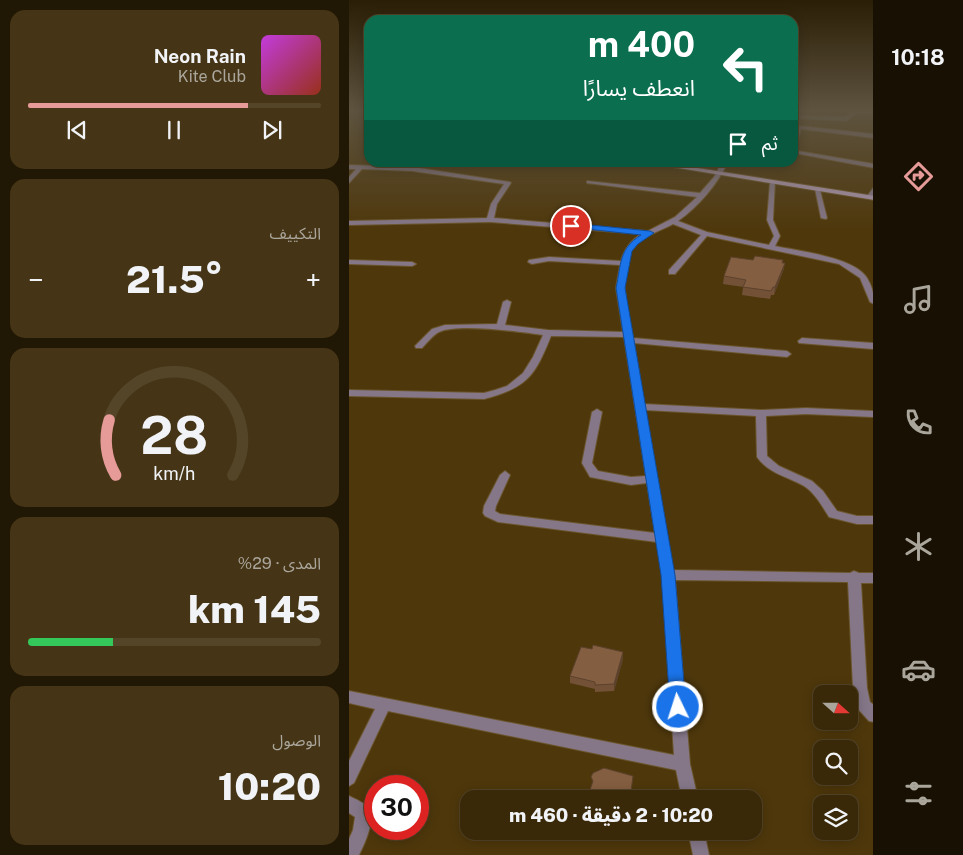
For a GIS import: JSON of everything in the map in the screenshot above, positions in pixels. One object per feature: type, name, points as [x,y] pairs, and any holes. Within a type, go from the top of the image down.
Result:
[{"type":"main road","points":[[700,167],[722,169],[773,182],[817,190],[873,194]]},
{"type":"main road","points":[[705,167],[873,194]]},
{"type":"street","points":[[798,152],[873,166]]},
{"type":"street","points":[[349,167],[407,169],[508,183],[494,204],[490,220]]},
{"type":"street","points":[[349,181],[359,168]]},
{"type":"street","points":[[687,790],[682,764],[668,575],[642,407],[620,288],[624,263],[631,246],[650,233],[673,222],[722,169]]},
{"type":"street","points":[[589,182],[628,189],[656,188],[700,195]]},
{"type":"street","points":[[771,247],[777,236],[770,220],[773,182]]},
{"type":"street","points":[[817,190],[824,218]]},
{"type":"street","points":[[349,223],[490,220],[650,233]]},
{"type":"street","points":[[673,222],[705,234],[841,262],[863,277],[873,302]]},
{"type":"street","points":[[672,272],[705,234]]},
{"type":"street","points":[[532,262],[549,259],[624,263]]},
{"type":"street","points":[[349,262],[412,264]]},
{"type":"street","points":[[863,277],[873,276]]},
{"type":"street","points":[[500,327],[507,302]]},
{"type":"street","points":[[419,346],[430,334],[441,328],[500,327],[787,354]]},
{"type":"street","points":[[349,393],[484,396],[495,394],[516,386],[527,376],[537,360],[548,333]]},
{"type":"street","points":[[802,341],[873,346]]},
{"type":"street","points":[[642,407],[761,414],[806,411],[873,414]]},
{"type":"street","points":[[597,412],[587,463],[594,474],[631,481],[652,479]]},
{"type":"street","points":[[761,414],[762,456],[768,464],[808,484],[819,494],[833,514],[857,520],[873,520]]},
{"type":"street","points":[[505,475],[490,506],[489,513],[498,518],[662,538]]},
{"type":"street","points":[[668,575],[854,576],[873,578]]},
{"type":"street","points":[[854,576],[860,688],[865,705],[873,716]]},
{"type":"street","points":[[349,697],[682,764]]},
{"type":"street","points":[[349,778],[384,705]]},
{"type":"street","points":[[349,804],[363,813],[361,834],[350,855]]},
{"type":"street","points":[[698,840],[701,855]]},
{"type":"building","points":[[755,256],[783,260],[782,263],[785,263],[775,287],[771,291],[743,287],[746,280],[724,276],[731,257],[753,260]]},
{"type":"building","points":[[593,645],[623,652],[614,684],[595,685],[595,682],[570,676],[581,647],[592,649]]},
{"type":"building","points":[[604,768],[633,776],[631,790],[590,790],[593,773]]},
{"type":"route","points":[[571,226],[650,233],[635,242],[628,251],[620,288],[642,407],[668,575],[678,707]]}]
